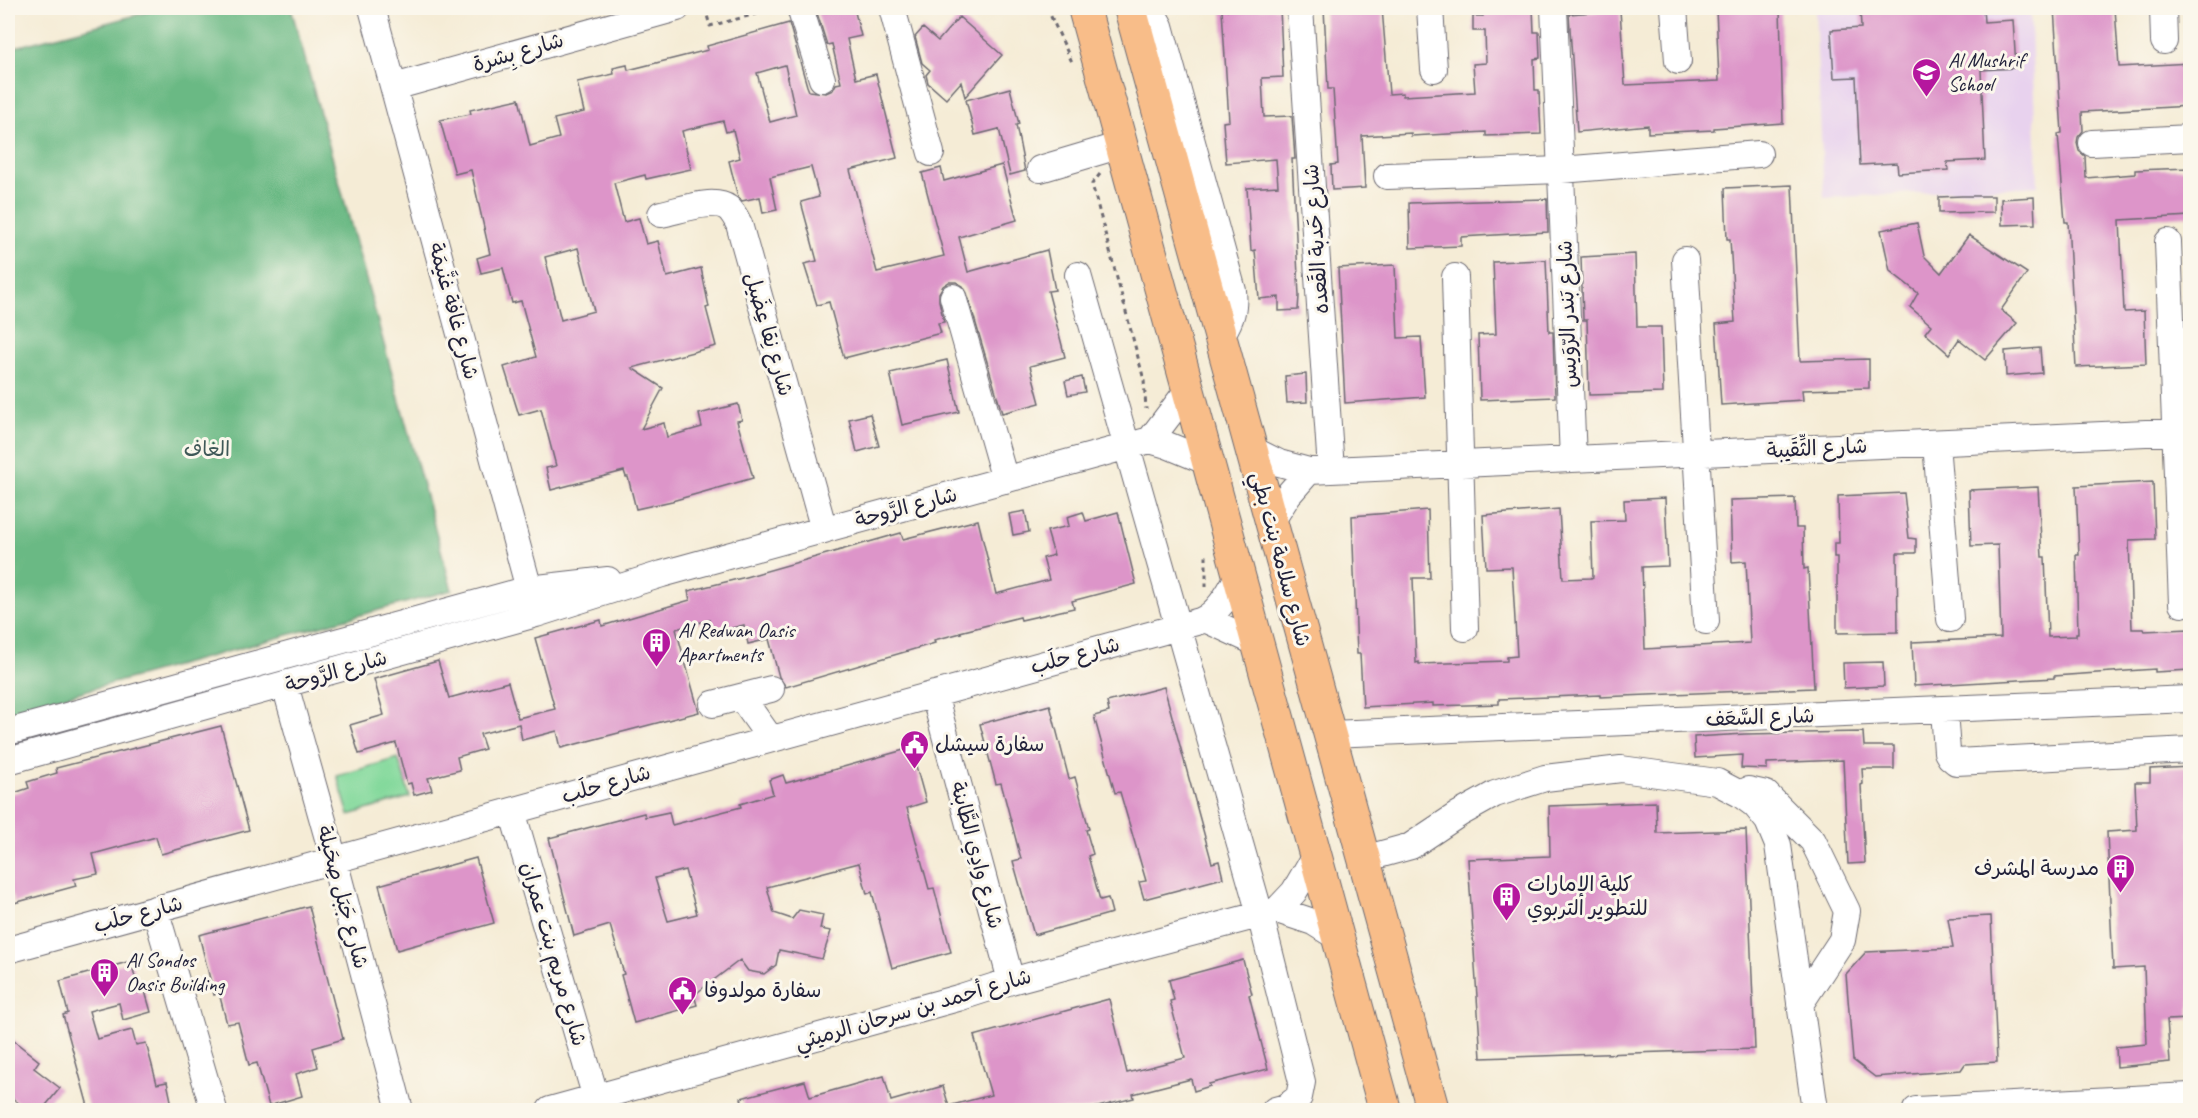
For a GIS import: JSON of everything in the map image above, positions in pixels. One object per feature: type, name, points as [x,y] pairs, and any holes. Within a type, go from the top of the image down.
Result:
[{"type":"main road","points":[[1084,8],[1385,1110]]},
{"type":"main road","name":"شارع سلامة بنت بطي","points":[[1130,8],[1433,1110]]},
{"type":"street","name":"شارع غافة غنَّيمَة","points":[[372,8],[536,615]]},
{"type":"street","name":"شارع بِشرة","points":[[394,87],[677,8]]},
{"type":"street","points":[[800,8],[822,79]]},
{"type":"street","points":[[892,8],[931,153]]},
{"type":"street","points":[[1150,8],[1160,26],[1233,291],[1231,319],[1220,336]]},
{"type":"street","name":"شارع حَدبة القَعده","points":[[1300,8],[1320,470]]},
{"type":"street","points":[[1430,8],[1434,69]]},
{"type":"street","name":"شارع بَندر الرّوَيس","points":[[1554,8],[1573,459]]},
{"type":"street","points":[[1674,8],[1678,61]]},
{"type":"street","points":[[2163,8],[2164,41]]},
{"type":"street","points":[[2092,143],[2190,138]]},
{"type":"street","points":[[1040,169],[1121,145]]},
{"type":"street","points":[[1387,176],[1561,170],[1759,154]]},
{"type":"street","name":"شارع نِقا عِضَيل","points":[[661,214],[714,203],[734,213],[739,224],[824,530]]},
{"type":"street","points":[[2168,242],[2183,432],[2182,604]]},
{"type":"street","points":[[1685,260],[1706,621]]},
{"type":"street","points":[[1078,274],[1139,443],[1178,627],[1269,912],[1302,1082],[1299,1097],[1286,1107],[1275,1110]]},
{"type":"street","points":[[1455,277],[1465,628]]},
{"type":"street","points":[[953,297],[1005,480]]},
{"type":"street","points":[[1139,443],[1188,390]]},
{"type":"street","name":"شارع الثِّقَيبة","points":[[1251,449],[1279,463],[1320,470],[2183,432]]},
{"type":"street","points":[[1936,442],[1950,619]]},
{"type":"street","points":[[1139,443],[1208,462]]},
{"type":"street","name":"شارع الرَّوحة","points":[[8,760],[536,615],[662,574],[1139,443]]},
{"type":"street","points":[[1271,522],[1288,495],[1320,470]]},
{"type":"street","name":"شارع الرَّوحة","points":[[8,732],[529,589],[662,574]]},
{"type":"street","points":[[1205,608],[1224,599],[1238,576]]},
{"type":"street","points":[[1205,608],[1257,643]]},
{"type":"street","name":"شارع حلَب","points":[[8,950],[1178,627],[1205,608]]},
{"type":"street","name":"شارع جَبَل صِحَيلة","points":[[285,685],[400,1110]]},
{"type":"street","points":[[713,704],[771,689]]},
{"type":"street","name":"شارع وادِي الطَّابنة","points":[[934,694],[1011,981]]},
{"type":"street","points":[[741,697],[770,738]]},
{"type":"street","name":"شارع السَّعَف","points":[[1330,734],[2190,699]]},
{"type":"street","points":[[1944,710],[1947,752],[1956,762],[2190,750]]},
{"type":"street","points":[[1364,860],[1411,846],[1459,814],[1495,794],[1545,778],[1621,768],[1717,782],[1766,794],[1813,841],[1847,911],[1842,940],[1800,1004]]},
{"type":"street","points":[[1717,782],[1755,805],[1768,821],[1778,845],[1815,1110]]},
{"type":"street","name":"شارع مريم بنت عمران","points":[[512,811],[596,1098]]},
{"type":"street","points":[[1771,829],[1797,823]]},
{"type":"street","points":[[1269,912],[1294,892],[1315,856]]},
{"type":"street","points":[[155,909],[214,1110]]},
{"type":"street","points":[[1269,912],[1313,922],[1337,936]]},
{"type":"street","name":"شارع أحمد بن سرحان الرميثي","points":[[550,1110],[958,998],[1011,981],[1269,912]]},
{"type":"street","points":[[1916,1110],[2190,1096]]},
{"type":"path","points":[[705,8],[710,26],[782,8]]},
{"type":"path","points":[[1100,173],[1092,184],[1144,380],[1146,410]]},
{"type":"path","points":[[1204,548],[1207,559],[1205,608]]},
{"type":"shaded area","name":"Al Mushrif School","points":[[1815,8],[2030,8],[2038,186],[1824,198]]},
{"type":"green space","name":"الغاف","points":[[163,8],[291,8],[452,590],[8,712],[8,49]]},
{"type":"green space","points":[[398,758],[410,797],[349,815],[337,776]]},
{"type":"building","points":[[839,8],[854,8],[861,36],[847,39],[856,79],[876,74],[897,158],[850,170],[877,272],[944,256],[922,173],[941,168],[944,181],[1002,165],[1017,220],[959,237],[968,272],[1047,250],[1055,290],[1048,291],[1065,357],[1030,366],[1040,403],[1002,413],[967,293],[963,286],[956,282],[949,282],[939,293],[944,322],[938,323],[941,333],[844,358],[829,302],[817,305],[804,264],[817,261],[801,202],[819,197],[811,167],[770,177],[777,210],[763,213],[760,197],[742,201],[738,197],[729,161],[740,158],[733,130],[726,132],[723,121],[682,131],[691,169],[646,179],[645,175],[614,183],[624,222],[639,218],[646,244],[658,241],[667,277],[701,268],[709,307],[706,308],[716,346],[632,368],[663,388],[641,429],[664,423],[667,437],[702,427],[699,414],[738,404],[742,420],[737,421],[753,478],[636,509],[628,477],[624,471],[551,490],[546,468],[556,466],[541,409],[519,415],[504,367],[536,357],[521,301],[512,303],[503,268],[481,273],[477,258],[490,254],[471,170],[455,174],[440,120],[471,114],[470,110],[519,99],[530,146],[559,138],[554,119],[584,112],[577,82],[614,74],[613,68],[627,65],[628,70],[708,50],[707,46],[789,23],[809,91],[826,93],[833,90],[836,84],[841,83],[832,44],[827,45],[817,13]],"holes":[[[785,65],[796,115],[770,122],[757,73]],[[578,248],[594,311],[561,320],[545,257]]]},
{"type":"building","points":[[1280,8],[1283,77],[1262,78],[1264,117],[1292,116],[1299,296],[1298,310],[1279,311],[1279,297],[1259,299],[1255,250],[1251,251],[1247,188],[1278,186],[1276,159],[1226,163],[1223,122],[1229,121],[1222,10]]},
{"type":"building","points":[[1324,8],[1382,8],[1389,94],[1403,93],[1403,96],[1475,92],[1473,64],[1486,63],[1485,31],[1473,31],[1473,16],[1483,16],[1483,8],[1533,8],[1534,32],[1539,32],[1540,58],[1534,59],[1535,90],[1539,90],[1541,134],[1486,136],[1486,132],[1362,136],[1365,188],[1332,190],[1331,165],[1338,164],[1333,89],[1328,89]]},
{"type":"building","points":[[1716,8],[1780,8],[1783,123],[1714,128],[1714,130],[1648,133],[1648,125],[1577,132],[1569,14],[1620,10],[1625,85],[1719,81]]},
{"type":"building","points":[[1860,8],[1983,8],[1984,22],[2013,20],[2016,68],[1981,70],[1985,160],[1947,162],[1948,170],[1898,173],[1897,163],[1860,165],[1856,77],[1834,78],[1831,30],[1861,28]]},
{"type":"building","points":[[2054,8],[2115,8],[2119,67],[2190,63],[2190,106],[2082,112],[2083,131],[2077,143],[2079,151],[2085,156],[2086,178],[2135,174],[2135,170],[2190,168],[2190,216],[2120,220],[2124,312],[2144,311],[2146,364],[2076,367],[2068,222],[2065,222],[2058,134],[2062,133]]},
{"type":"building","points":[[959,17],[1002,55],[965,97],[961,82],[946,99],[928,83],[926,75],[930,70],[922,63],[915,37],[923,28],[938,41]]},
{"type":"building","points":[[1010,88],[1019,124],[1016,125],[1025,171],[1010,175],[999,129],[975,135],[966,100]]},
{"type":"building","points":[[1792,185],[1800,361],[1869,359],[1869,388],[1802,390],[1803,400],[1721,405],[1716,324],[1735,322],[1730,239],[1727,239],[1725,188]]},
{"type":"building","points":[[1994,196],[1994,212],[1939,213],[1939,197]]},
{"type":"building","points":[[2034,197],[2035,224],[2002,225],[2001,199]]},
{"type":"building","points":[[1547,199],[1548,232],[1461,237],[1461,246],[1410,248],[1409,203]]},
{"type":"building","points":[[1917,223],[1924,256],[1941,273],[1969,235],[2027,273],[2001,310],[2017,323],[1985,360],[1959,339],[1949,354],[1925,333],[1931,325],[1910,307],[1918,293],[1890,271],[1881,230]]},
{"type":"building","points":[[1635,254],[1637,327],[1661,327],[1663,393],[1589,395],[1587,320],[1583,320],[1581,257]]},
{"type":"building","points":[[1546,260],[1549,332],[1553,332],[1555,397],[1480,400],[1478,335],[1496,334],[1493,262]]},
{"type":"building","points":[[1395,265],[1398,338],[1421,337],[1425,397],[1345,403],[1338,268]]},
{"type":"building","points":[[2040,348],[2042,373],[2006,376],[2005,351]]},
{"type":"building","points":[[947,360],[959,412],[902,425],[890,373]]},
{"type":"building","points":[[1306,374],[1307,402],[1287,403],[1285,376]]},
{"type":"building","points":[[1082,377],[1085,392],[1068,395],[1065,381]]},
{"type":"building","points":[[870,414],[879,446],[857,452],[849,419]]},
{"type":"building","points":[[2153,482],[2155,539],[2129,540],[2132,629],[2143,629],[2144,631],[2190,629],[2190,670],[2155,672],[2155,669],[2054,676],[2054,678],[1914,686],[1912,642],[2001,638],[1998,545],[1971,546],[1969,490],[2038,487],[2042,557],[2045,557],[2048,637],[2076,636],[2078,633],[2076,555],[2079,555],[2076,486]]},
{"type":"building","points":[[1904,493],[1909,538],[1916,539],[1916,553],[1897,553],[1898,632],[1837,633],[1837,557],[1834,557],[1834,543],[1839,543],[1838,496]]},
{"type":"building","points":[[1665,498],[1668,566],[1642,567],[1645,649],[1750,643],[1746,561],[1732,562],[1730,500],[1795,498],[1796,528],[1803,528],[1804,569],[1808,568],[1814,688],[1499,699],[1499,704],[1433,706],[1433,703],[1363,707],[1360,654],[1357,654],[1352,516],[1428,510],[1430,578],[1413,578],[1416,663],[1507,661],[1507,657],[1517,656],[1512,567],[1486,568],[1483,515],[1559,509],[1563,579],[1591,578],[1593,577],[1591,521],[1625,520],[1624,500]]},
{"type":"building","points":[[1025,511],[1029,532],[1013,535],[1009,514]]},
{"type":"building","points":[[1083,512],[1086,521],[1118,512],[1136,584],[1072,601],[1074,608],[1021,620],[1020,617],[960,632],[934,640],[935,643],[786,687],[779,677],[769,639],[748,644],[744,625],[712,633],[709,620],[676,629],[699,712],[561,748],[557,731],[522,740],[519,724],[480,734],[485,749],[457,757],[460,770],[428,778],[432,790],[414,795],[411,783],[407,784],[396,743],[359,754],[350,725],[384,715],[374,679],[438,661],[449,698],[508,682],[518,718],[555,709],[535,638],[601,620],[602,626],[690,600],[688,591],[901,533],[903,539],[978,520],[996,594],[1049,580],[1043,558],[1054,555],[1047,531],[1069,526],[1067,517]]},
{"type":"building","points":[[1883,662],[1884,686],[1844,688],[1843,663]]},
{"type":"building","points":[[1164,687],[1212,863],[1219,861],[1223,878],[1144,899],[1139,882],[1146,881],[1120,792],[1115,793],[1094,716],[1109,712],[1107,702]]},
{"type":"building","points":[[1050,705],[1069,779],[1075,777],[1089,829],[1086,830],[1093,854],[1088,856],[1100,900],[1108,898],[1112,913],[1034,935],[1013,861],[1021,859],[1001,783],[996,784],[980,724]]},
{"type":"building","points":[[221,726],[249,830],[161,854],[156,837],[93,854],[98,874],[74,879],[76,886],[14,903],[8,879],[8,795],[29,788],[27,782],[57,773],[56,768]]},
{"type":"building","points":[[1863,732],[1864,746],[1894,746],[1894,769],[1862,769],[1865,863],[1848,864],[1843,760],[1767,763],[1767,769],[1741,768],[1742,755],[1695,758],[1694,737]]},
{"type":"building","points":[[911,748],[926,802],[907,808],[929,889],[934,888],[951,952],[892,968],[872,892],[867,894],[859,863],[767,887],[774,913],[792,919],[799,910],[823,915],[820,929],[831,931],[822,959],[779,950],[776,965],[764,974],[748,971],[740,960],[694,995],[697,1005],[634,1023],[621,975],[624,974],[610,925],[574,936],[549,838],[644,813],[645,817],[669,812],[672,825],[741,807],[740,804],[773,794],[769,780],[783,775],[786,783]],"holes":[[[685,870],[697,914],[668,921],[655,878]]]},
{"type":"building","points":[[2190,767],[2190,1019],[2167,1020],[2170,1062],[2117,1067],[2116,1047],[2147,1044],[2144,967],[2113,969],[2107,832],[2137,830],[2135,782],[2150,782],[2150,769]]},
{"type":"building","name":"كلية الإمارات للتطوير التربوي","points":[[1656,802],[1657,833],[1746,830],[1755,1049],[1481,1058],[1468,859],[1550,856],[1549,806]]},
{"type":"building","points":[[476,858],[494,923],[397,950],[379,885]]},
{"type":"building","points":[[309,906],[343,1039],[313,1048],[318,1067],[296,1074],[302,1096],[269,1106],[257,1063],[249,1065],[238,1022],[227,1024],[219,993],[214,995],[199,935]]},
{"type":"building","points":[[1991,916],[1997,1062],[1965,1064],[1961,1070],[1875,1077],[1853,1060],[1846,974],[1866,952],[1953,948],[1948,918]]},
{"type":"building","points":[[1243,960],[1252,994],[1249,995],[1268,1069],[1209,1084],[1210,1086],[1194,1091],[1191,1079],[1133,1094],[1134,1098],[1086,1110],[953,1110],[952,1105],[991,1095],[974,1036],[1109,999],[1127,1073],[1185,1058],[1170,1001],[1174,1000],[1169,980]]},
{"type":"building","points":[[131,961],[139,993],[145,991],[151,1012],[123,1020],[119,1003],[89,1011],[97,1039],[132,1030],[136,1045],[146,1043],[157,1084],[167,1082],[173,1110],[89,1110],[63,1015],[68,1013],[60,981]]},
{"type":"building","points":[[8,1036],[39,1061],[34,1068],[60,1088],[42,1110],[28,1110],[8,1095]]},
{"type":"building","points":[[884,1076],[891,1101],[943,1086],[950,1110],[744,1110],[741,1098],[805,1081],[810,1097]]},
{"type":"place","name":"Al Mushrif School","points":[[1927,98]]},
{"type":"place","name":"Al Redwan Oasis Apartments","points":[[657,668]]},
{"type":"place","name":"سفارة سيشل","points":[[914,770]]},
{"type":"place","name":"مدرسة المشرف","points":[[2120,894]]},
{"type":"place","name":"كلية الإمارات للتطوير التربوي","points":[[1506,922]]},
{"type":"place","name":"Al Sondos Oasis Building","points":[[105,998]]},
{"type":"place","name":"سفارة مولدوفا","points":[[683,1016]]}]
